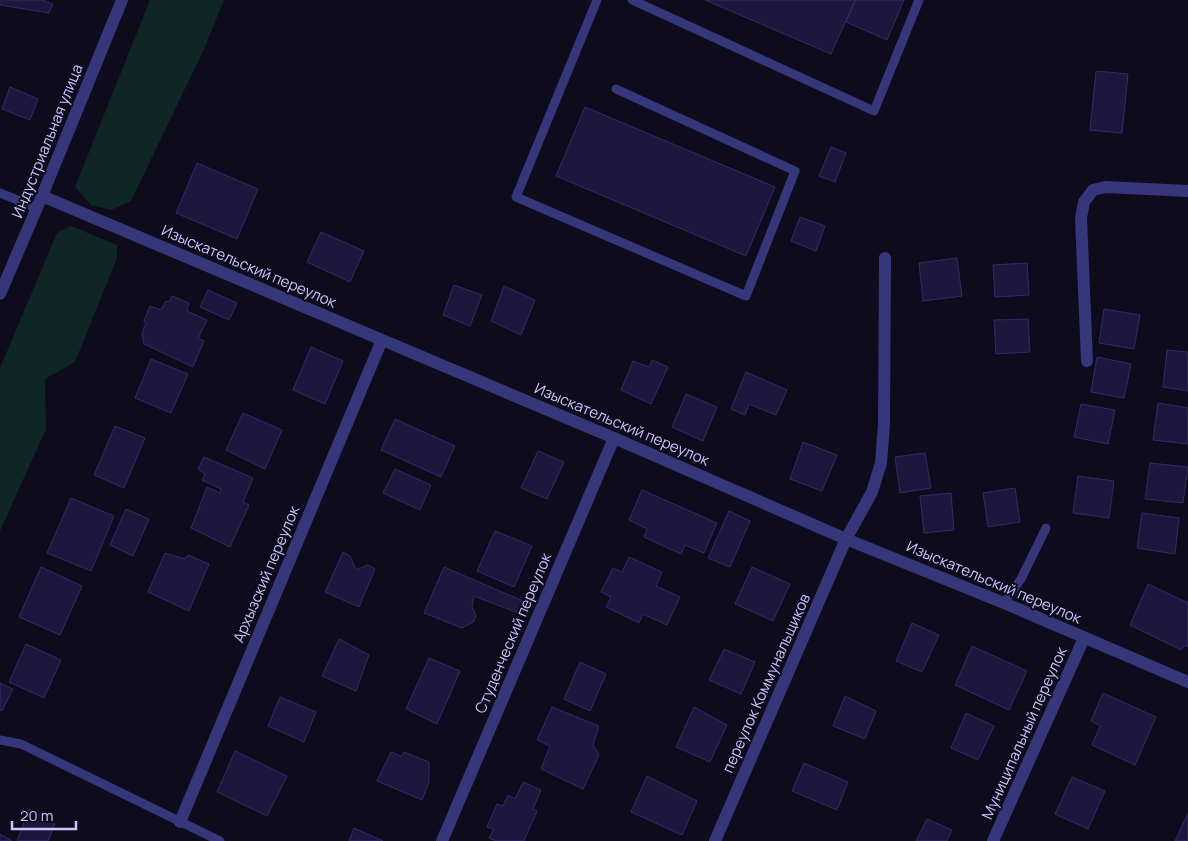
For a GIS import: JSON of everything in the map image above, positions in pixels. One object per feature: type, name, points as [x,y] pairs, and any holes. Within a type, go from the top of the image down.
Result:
[{"type":"street","name":"Индустриальная улица","points":[[0,294],[40,202],[122,0]]},
{"type":"street","points":[[1087,361],[1081,218],[1084,202],[1093,190],[1105,187],[1188,191]]},
{"type":"street","name":"Изыскательский переулок","points":[[40,202],[382,340],[846,539],[1004,603],[1188,682]]},
{"type":"street","name":"переулок Коммунальщиков","points":[[715,841],[846,539],[872,492],[882,463],[885,258]]},
{"type":"street","name":"Архызский переулок","points":[[180,822],[382,340]]},
{"type":"street","name":"Студенческий переулок","points":[[442,841],[614,438]]},
{"type":"street","name":"Муниципальный переулок","points":[[992,841],[1084,638]]},
{"type":"lane","points":[[597,0],[516,197],[746,296],[795,171],[616,89]]},
{"type":"lane","points":[[632,0],[874,111],[919,0]]},
{"type":"lane","points":[[0,193],[40,202]]},
{"type":"lane","points":[[1004,603],[1021,579],[1046,528]]},
{"type":"lane","points":[[0,740],[22,744],[220,841]]},
{"type":"green space","points":[[150,0],[224,0],[205,47],[131,201],[111,210],[91,205],[75,187]]},
{"type":"green space","points":[[71,226],[117,245],[117,258],[75,362],[45,379],[46,429],[0,531],[0,368],[57,233]]},
{"type":"building","points":[[0,0],[42,0],[53,4],[49,13],[0,5]]},
{"type":"building","points":[[705,0],[855,0],[831,54]]},
{"type":"building","points":[[856,0],[904,0],[887,40],[846,22]]},
{"type":"building","points":[[1096,71],[1128,74],[1122,133],[1090,130]]},
{"type":"building","points":[[10,87],[38,99],[30,120],[2,109]]},
{"type":"building","points":[[585,107],[775,187],[746,256],[556,176]]},
{"type":"building","points":[[831,147],[846,153],[835,182],[819,176]]},
{"type":"building","points":[[197,163],[258,189],[237,239],[176,213]]},
{"type":"building","points":[[800,217],[825,226],[816,251],[791,241]]},
{"type":"building","points":[[321,232],[364,251],[350,282],[307,262]]},
{"type":"building","points":[[957,258],[962,296],[923,301],[919,263]]},
{"type":"building","points":[[1027,263],[1029,295],[995,297],[993,265]]},
{"type":"building","points":[[454,285],[482,295],[470,326],[443,315]]},
{"type":"building","points":[[504,286],[535,300],[521,335],[491,321]]},
{"type":"building","points":[[208,290],[237,303],[229,320],[200,307]]},
{"type":"building","points":[[172,296],[189,303],[187,311],[207,320],[198,338],[204,341],[193,367],[144,344],[142,333],[150,306],[161,310],[166,301],[169,302]]},
{"type":"building","points":[[1104,309],[1140,315],[1134,349],[1099,343]]},
{"type":"building","points":[[1028,319],[1030,352],[996,354],[994,320]]},
{"type":"building","points":[[311,347],[343,361],[325,404],[293,390]]},
{"type":"building","points":[[1167,350],[1188,352],[1188,391],[1163,387]]},
{"type":"building","points":[[1097,357],[1131,364],[1124,398],[1091,392]]},
{"type":"building","points":[[151,359],[188,374],[171,413],[135,398]]},
{"type":"building","points":[[652,360],[668,367],[651,404],[621,390],[633,361],[649,367]]},
{"type":"building","points":[[746,372],[787,390],[776,415],[749,404],[745,415],[731,409]]},
{"type":"building","points":[[686,394],[717,407],[703,441],[672,427]]},
{"type":"building","points":[[1158,403],[1188,408],[1188,444],[1153,440]]},
{"type":"building","points":[[1081,404],[1115,410],[1108,444],[1074,437]]},
{"type":"building","points":[[243,413],[282,430],[265,469],[226,450]]},
{"type":"building","points":[[395,419],[455,446],[441,477],[381,450]]},
{"type":"building","points":[[115,426],[145,438],[124,488],[94,475]]},
{"type":"building","points":[[803,442],[837,455],[822,491],[790,479]]},
{"type":"building","points":[[538,451],[564,462],[547,499],[521,488]]},
{"type":"building","points":[[925,453],[931,488],[900,493],[895,457]]},
{"type":"building","points":[[204,457],[253,478],[243,502],[249,505],[230,547],[191,528],[207,487],[220,493],[221,489],[202,480],[205,474],[198,469]]},
{"type":"building","points":[[1150,463],[1188,467],[1183,503],[1145,499]]},
{"type":"building","points":[[395,469],[431,485],[420,510],[383,493]]},
{"type":"building","points":[[1078,476],[1114,481],[1109,518],[1073,513]]},
{"type":"building","points":[[1015,488],[1020,522],[988,527],[983,493]]},
{"type":"building","points":[[642,490],[717,523],[704,553],[685,545],[681,554],[644,537],[647,529],[629,520]]},
{"type":"building","points":[[951,493],[954,530],[924,533],[920,496]]},
{"type":"building","points":[[71,498],[114,516],[91,571],[47,553]]},
{"type":"building","points":[[126,509],[149,519],[133,556],[110,545]]},
{"type":"building","points":[[729,511],[750,521],[730,567],[708,558]]},
{"type":"building","points":[[1142,513],[1179,518],[1175,554],[1137,548]]},
{"type":"building","points":[[495,531],[532,546],[514,587],[477,571]]},
{"type":"building","points":[[343,552],[350,556],[356,570],[368,565],[375,569],[359,607],[325,592]]},
{"type":"building","points":[[165,553],[185,559],[188,555],[209,564],[189,611],[148,592]]},
{"type":"building","points":[[629,557],[662,572],[656,586],[680,597],[667,625],[643,614],[639,623],[606,607],[611,597],[601,592],[613,568],[622,572]]},
{"type":"building","points":[[41,567],[82,586],[60,635],[19,617]]},
{"type":"building","points":[[444,567],[523,601],[518,613],[474,596],[472,606],[476,616],[473,622],[462,628],[424,613]]},
{"type":"building","points":[[752,567],[790,584],[773,621],[735,604]]},
{"type":"building","points":[[1148,584],[1188,603],[1188,647],[1185,645],[1181,650],[1130,625]]},
{"type":"building","points":[[912,623],[939,635],[922,672],[896,661]]},
{"type":"building","points":[[339,639],[369,655],[356,691],[322,676]]},
{"type":"building","points":[[26,644],[61,660],[44,698],[9,682]]},
{"type":"building","points":[[972,646],[1027,671],[1009,710],[955,685]]},
{"type":"building","points":[[724,649],[755,662],[741,694],[709,680]]},
{"type":"building","points":[[429,658],[460,671],[437,724],[406,709]]},
{"type":"building","points":[[580,662],[606,674],[590,711],[564,699]]},
{"type":"building","points":[[0,683],[13,689],[2,711],[0,710]]},
{"type":"building","points":[[1103,693],[1156,717],[1135,765],[1092,745],[1100,726],[1091,721]]},
{"type":"building","points":[[845,696],[876,711],[865,739],[833,726]]},
{"type":"building","points":[[280,697],[316,712],[304,742],[268,726]]},
{"type":"building","points":[[552,707],[599,726],[593,745],[599,755],[583,789],[541,769],[550,746],[537,740]]},
{"type":"building","points":[[694,707],[727,725],[710,762],[676,747]]},
{"type":"building","points":[[966,713],[994,726],[978,760],[951,748]]},
{"type":"building","points":[[235,751],[287,776],[267,816],[217,792]]},
{"type":"building","points":[[391,752],[401,756],[404,752],[429,762],[429,782],[422,800],[377,781]]},
{"type":"building","points":[[804,763],[848,782],[837,810],[792,791]]},
{"type":"building","points":[[647,776],[697,801],[682,835],[631,812]]},
{"type":"building","points":[[1072,777],[1105,791],[1088,829],[1055,814]]},
{"type":"building","points":[[523,782],[541,790],[533,809],[537,811],[524,841],[496,841],[489,838],[494,829],[487,827],[497,804],[503,806],[508,795],[515,799]]},
{"type":"building","points":[[29,809],[55,824],[48,841],[17,841]]},
{"type":"building","points":[[1188,813],[1188,841],[1175,841]]},
{"type":"building","points":[[927,819],[952,830],[947,841],[916,841]]},
{"type":"building","points":[[354,828],[383,841],[349,841]]},
{"type":"building","points":[[0,834],[12,841],[0,841]]}]
